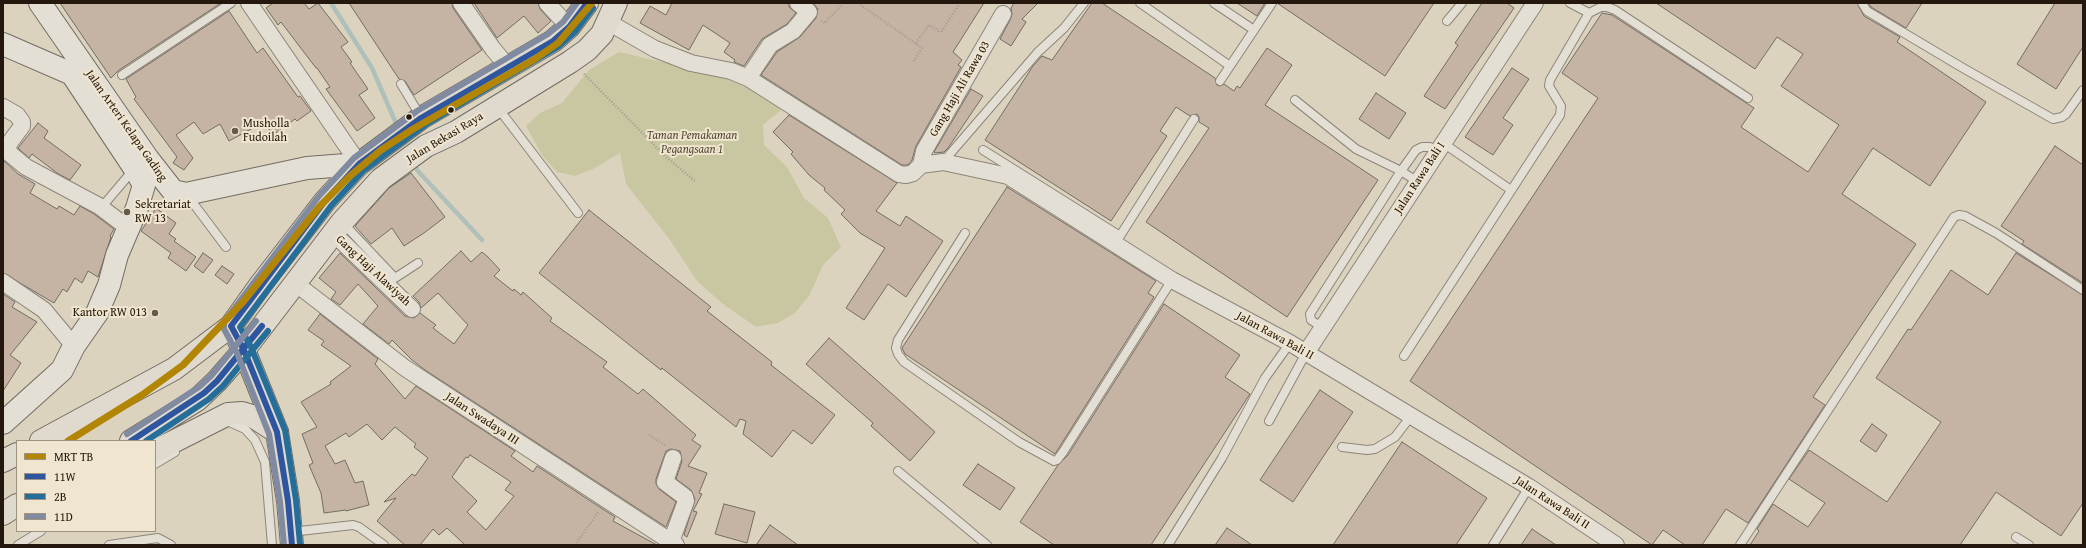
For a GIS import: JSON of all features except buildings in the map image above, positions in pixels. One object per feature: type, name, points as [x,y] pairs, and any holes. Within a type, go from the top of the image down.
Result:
[{"type":"main road","points":[[44,440],[174,369],[231,326],[261,284],[325,201],[366,159],[414,122],[541,50],[569,28],[587,3]]},
{"type":"main road","name":"Jalan Bekasi Raya","points":[[133,440],[200,396],[217,381],[244,350],[337,228],[381,179],[426,146],[456,132],[570,62],[602,34],[612,13]]},
{"type":"main road","points":[[231,326],[244,350],[277,432],[291,539]]},
{"type":"main road","points":[[156,452],[227,422],[228,414],[242,413],[252,416],[277,432]]},
{"type":"main road","points":[[3,461],[16,454]]},
{"type":"main road","points":[[3,514],[16,506]]},
{"type":"street","name":"Jalan Arteri Kelapa Gading","points":[[40,3],[161,177],[173,191],[186,194]]},
{"type":"street","points":[[186,194],[307,168],[366,159],[249,3]]},
{"type":"street","points":[[462,3],[493,49],[509,68]]},
{"type":"street","points":[[547,3],[569,28]]},
{"type":"street","name":"Jalan Rawa Bali I","points":[[1306,353],[1535,3]]},
{"type":"street","points":[[748,78],[770,45],[793,31],[803,8]]},
{"type":"street","points":[[612,13],[662,52],[692,63],[731,71],[748,78],[899,174],[906,175],[913,173],[921,165]]},
{"type":"street","name":"Gang Haji Ali Rawa 03","points":[[921,165],[927,146],[1003,14]]},
{"type":"street","name":"Jalan Arteri Kelapa Gading","points":[[3,44],[72,74],[139,177]]},
{"type":"street","points":[[3,107],[17,115],[22,122],[22,126],[8,145],[9,153],[26,166],[101,208],[128,228]]},
{"type":"street","name":"Jalan Rawa Bali II","points":[[921,165],[943,162],[1008,176],[1172,280],[1290,343],[1529,487],[1616,545]]},
{"type":"street","points":[[3,423],[62,370],[74,346],[100,306],[128,228],[137,208],[139,177]]},
{"type":"street","name":"Gang Haji Alawiyah","points":[[337,228],[412,309]]},
{"type":"street","points":[[3,282],[44,310],[74,346]]},
{"type":"street","name":"Jalan Swadaya III","points":[[295,283],[405,368],[673,544]]},
{"type":"street","points":[[673,458],[665,482],[685,497],[686,501],[673,544]]},
{"type":"lane","points":[[122,75],[230,3]]},
{"type":"lane","points":[[943,162],[1038,52],[1064,28],[1084,3]]},
{"type":"lane","points":[[1140,3],[1230,66]]},
{"type":"lane","points":[[1214,3],[1254,30]]},
{"type":"lane","points":[[1220,82],[1272,3]]},
{"type":"lane","points":[[1447,21],[1462,3]]},
{"type":"lane","points":[[1570,3],[1589,13]]},
{"type":"lane","points":[[1862,3],[1867,11],[2053,119],[2062,118],[2083,90]]},
{"type":"lane","points":[[1404,356],[1560,115],[1561,106],[1549,86],[1550,80],[1589,13],[1601,7],[1607,7],[1614,10],[1748,98]]},
{"type":"lane","points":[[401,84],[414,122]]},
{"type":"lane","points":[[1295,100],[1356,149],[1401,171],[1418,182]]},
{"type":"lane","points":[[497,106],[578,213]]},
{"type":"lane","points":[[983,150],[1120,236],[1194,119]]},
{"type":"lane","points":[[1323,328],[1311,320],[1310,314],[1416,150],[1422,146],[1440,147],[1511,190]]},
{"type":"lane","points":[[101,208],[139,177]]},
{"type":"lane","points":[[186,194],[226,247]]},
{"type":"lane","points":[[1740,545],[1954,217],[1966,216],[1996,232],[2083,290]]},
{"type":"lane","points":[[337,228],[395,278],[418,263]]},
{"type":"lane","points":[[965,233],[898,340],[896,348],[898,354],[904,362],[1018,442],[1054,461],[1057,460],[1063,452],[1172,280]]},
{"type":"lane","points":[[1168,545],[1222,458],[1266,378],[1290,343]]},
{"type":"lane","points":[[1269,421],[1306,353]]},
{"type":"lane","points":[[1342,447],[1367,450],[1375,449],[1395,437],[1412,416]]},
{"type":"lane","points":[[155,440],[183,425],[202,419],[227,422],[245,429],[255,440],[265,462],[272,545]]},
{"type":"lane","points":[[197,440],[226,426],[227,422]]},
{"type":"lane","points":[[156,463],[185,447]]},
{"type":"lane","points":[[898,471],[987,545]]},
{"type":"lane","points":[[1493,545],[1529,487]]},
{"type":"lane","points":[[3,511],[16,505]]},
{"type":"lane","points":[[291,539],[353,525],[359,527],[384,545]]},
{"type":"lane","points":[[18,545],[39,532]]},
{"type":"lane","points":[[2016,537],[2029,545]]},
{"type":"lane","points":[[109,545],[158,538],[172,545]]},
{"type":"path","points":[[803,8],[824,24],[843,3]]},
{"type":"path","points":[[858,3],[922,49],[914,62]]},
{"type":"path","points":[[916,44],[929,25],[942,31],[960,3]]},
{"type":"path","points":[[570,62],[589,78],[665,156],[696,182]]},
{"type":"path","points":[[575,545],[606,500]]},
{"type":"green space","name":"Taman Pemakaman Pegangsaan 1","points":[[619,52],[718,75],[753,89],[782,109],[763,125],[764,145],[787,167],[804,198],[828,218],[841,247],[823,265],[809,296],[795,313],[778,323],[756,327],[723,304],[697,281],[670,240],[626,184],[620,153],[593,169],[575,176],[557,172],[542,155],[526,126],[540,113],[562,103],[589,70]]},
{"type":"waterway","points":[[331,3],[372,68],[398,128]]},
{"type":"waterway","points":[[414,162],[417,170],[482,240]]},
{"type":"metro line","name":"TB","points":[[70,440],[142,395],[183,365],[243,302],[319,207],[350,176],[381,150],[413,129],[535,59],[558,43],[592,3]]},
{"type":"transit line","name":"11D","points":[[284,545],[280,502],[269,434],[237,353],[224,329],[224,322],[319,196],[354,158],[417,111],[548,34],[563,22],[577,3]]},
{"type":"transit line","name":"11W","points":[[292,545],[288,501],[277,432],[244,350],[231,326],[325,201],[359,164],[421,118],[553,41],[569,27],[587,3]]},
{"type":"transit line","name":"2B","points":[[300,544],[296,500],[285,430],[251,347],[240,327],[331,206],[364,170],[425,125],[558,47],[575,32],[593,8]]},
{"type":"transit line","name":"11D","points":[[127,434],[199,387],[211,376],[256,321]]},
{"type":"transit line","name":"11W","points":[[133,440],[204,393],[217,381],[262,326]]},
{"type":"transit line","name":"2B","points":[[148,440],[209,399],[223,386],[268,331]]},
{"type":"place","name":"Musholla Fudoilah","points":[[235,131]]},
{"type":"place","name":"Sekretariat RW 13","points":[[127,212]]},
{"type":"place","name":"Kantor RW 013","points":[[155,313]]}]
